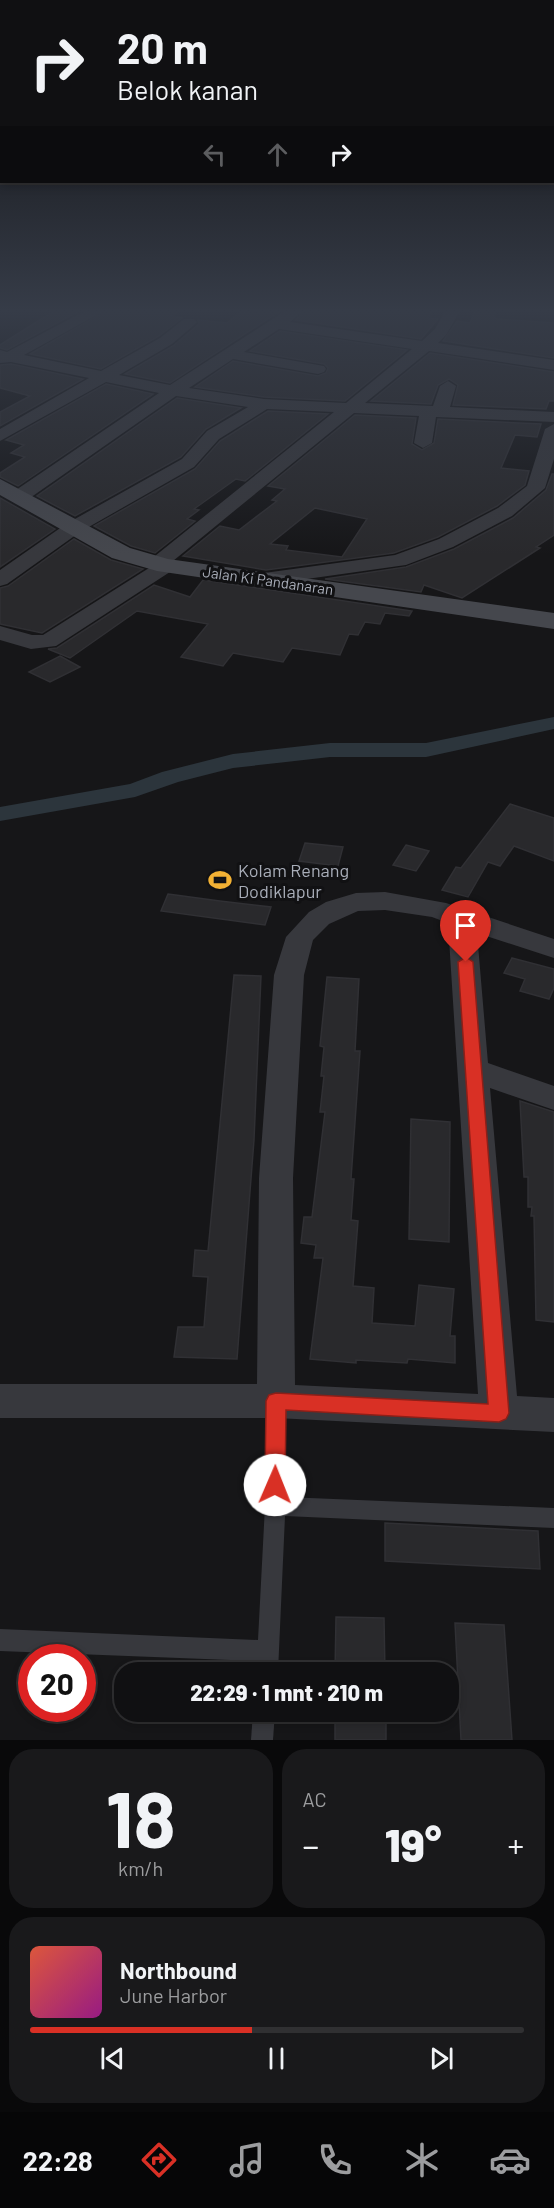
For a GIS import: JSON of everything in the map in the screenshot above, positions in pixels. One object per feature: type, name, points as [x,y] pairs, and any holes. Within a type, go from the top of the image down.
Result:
[{"type":"main road","name":"Jalan Ki Pandanaran","points":[[10,491],[121,553],[161,565],[554,621]]},
{"type":"street","points":[[0,436],[77,392]]},
{"type":"street","points":[[10,491],[171,392]]},
{"type":"street","points":[[181,392],[264,404],[554,417]]},
{"type":"street","points":[[0,633],[31,642],[48,641],[161,565],[370,392]]},
{"type":"street","points":[[423,443],[444,392]]},
{"type":"street","points":[[0,580],[73,528],[188,463],[222,428],[264,404]]},
{"type":"street","points":[[264,579],[399,561],[446,543],[505,512],[536,488],[554,429]]},
{"type":"street","points":[[276,1401],[276,1178],[289,975],[298,942],[312,924],[328,912],[356,902],[385,901],[420,905],[554,949]]},
{"type":"street","points":[[462,919],[499,1413]]},
{"type":"street","points":[[474,1070],[554,1098]]},
{"type":"street","points":[[0,1401],[122,1404],[276,1401],[554,1414]]},
{"type":"lane","points":[[0,1640],[268,1662],[275,1506],[276,1401]]},
{"type":"lane","points":[[275,1506],[554,1518]]},
{"type":"lane","points":[[262,1740],[263,1722]]},
{"type":"building","points":[[16,392],[60,392],[0,426],[0,412],[30,396]]},
{"type":"building","points":[[91,392],[153,394],[18,486],[0,477],[0,473],[25,457],[11,453],[24,445],[6,440]]},
{"type":"building","points":[[231,392],[356,392],[345,401],[264,397]]},
{"type":"building","points":[[382,392],[435,392],[431,404],[371,401]]},
{"type":"building","points":[[456,392],[554,392],[554,401],[549,401],[546,409],[453,405]]},
{"type":"building","points":[[177,398],[241,408],[206,429],[181,457],[75,516],[37,496]]},
{"type":"building","points":[[268,411],[328,414],[245,481],[236,479],[194,509],[199,510],[187,519],[195,521],[155,553],[131,546],[94,526],[195,469],[220,441]]},
{"type":"building","points":[[355,415],[416,418],[412,444],[422,450],[434,443],[438,419],[541,424],[537,437],[515,435],[501,468],[529,471],[525,485],[497,506],[438,537],[394,553],[266,570],[183,556],[220,526],[239,530],[277,501],[272,500],[285,489],[268,486]],"holes":[[[315,508],[367,519],[342,557],[286,550],[288,546],[270,544]]]},
{"type":"building","points":[[554,474],[554,535],[536,547],[540,548],[462,598],[424,585],[421,592],[325,579],[406,567],[454,549],[513,518],[546,490]]},
{"type":"building","points":[[0,498],[55,529],[0,567]]},
{"type":"building","points":[[74,539],[111,560],[143,569],[42,633],[0,624],[0,588],[8,586]]},
{"type":"building","points":[[203,580],[412,611],[409,616],[385,613],[380,624],[365,622],[358,635],[349,634],[340,655],[292,648],[283,662],[233,653],[223,666],[181,657],[208,624],[137,611],[70,658],[48,649],[57,648],[154,585],[190,597]]},
{"type":"building","points":[[60,656],[80,667],[50,682],[29,672]]},
{"type":"building","points":[[510,804],[554,818],[554,861],[514,846],[500,866],[488,862],[468,897],[442,890],[456,867],[461,868]]},
{"type":"building","points":[[305,843],[343,847],[338,866],[299,861]]},
{"type":"building","points":[[406,845],[429,851],[416,871],[393,865]]},
{"type":"building","points":[[168,894],[271,907],[265,925],[161,911]]},
{"type":"building","points":[[512,958],[554,969],[554,988],[549,999],[520,991],[525,979],[504,973]]},
{"type":"building","points":[[234,975],[261,976],[254,1140],[237,1359],[174,1357],[178,1327],[204,1327],[208,1277],[193,1276],[195,1250],[208,1251]]},
{"type":"building","points":[[327,977],[359,979],[355,1051],[360,1051],[351,1179],[354,1179],[351,1220],[358,1221],[353,1286],[374,1288],[372,1323],[415,1326],[419,1285],[454,1289],[450,1336],[455,1336],[455,1363],[408,1359],[407,1363],[356,1360],[356,1363],[310,1359],[323,1258],[314,1258],[316,1245],[301,1243],[304,1217],[312,1217],[325,1112],[320,1112],[324,1047],[320,1046]]},
{"type":"building","points":[[520,1101],[554,1112],[554,1322],[536,1320],[534,1216],[531,1216],[532,1207],[528,1207],[528,1177],[524,1177]]},
{"type":"building","points":[[411,1119],[450,1122],[449,1242],[409,1239]]},
{"type":"building","points":[[385,1523],[538,1531],[540,1569],[385,1561]]},
{"type":"building","points":[[336,1617],[384,1618],[385,1662],[335,1662]]},
{"type":"building","points":[[455,1623],[504,1625],[512,1740],[461,1740],[459,1662],[457,1662]]},
{"type":"building","points":[[335,1722],[386,1722],[386,1740],[335,1740]]},
{"type":"waterway","points":[[0,814],[135,790],[170,777],[233,761],[330,750],[426,750],[554,723]]},
{"type":"place","name":"Kolam Renang Dodiklapur","points":[[220,880]]},
{"type":"route","points":[[275,1485],[276,1401],[499,1413],[466,962]]}]
